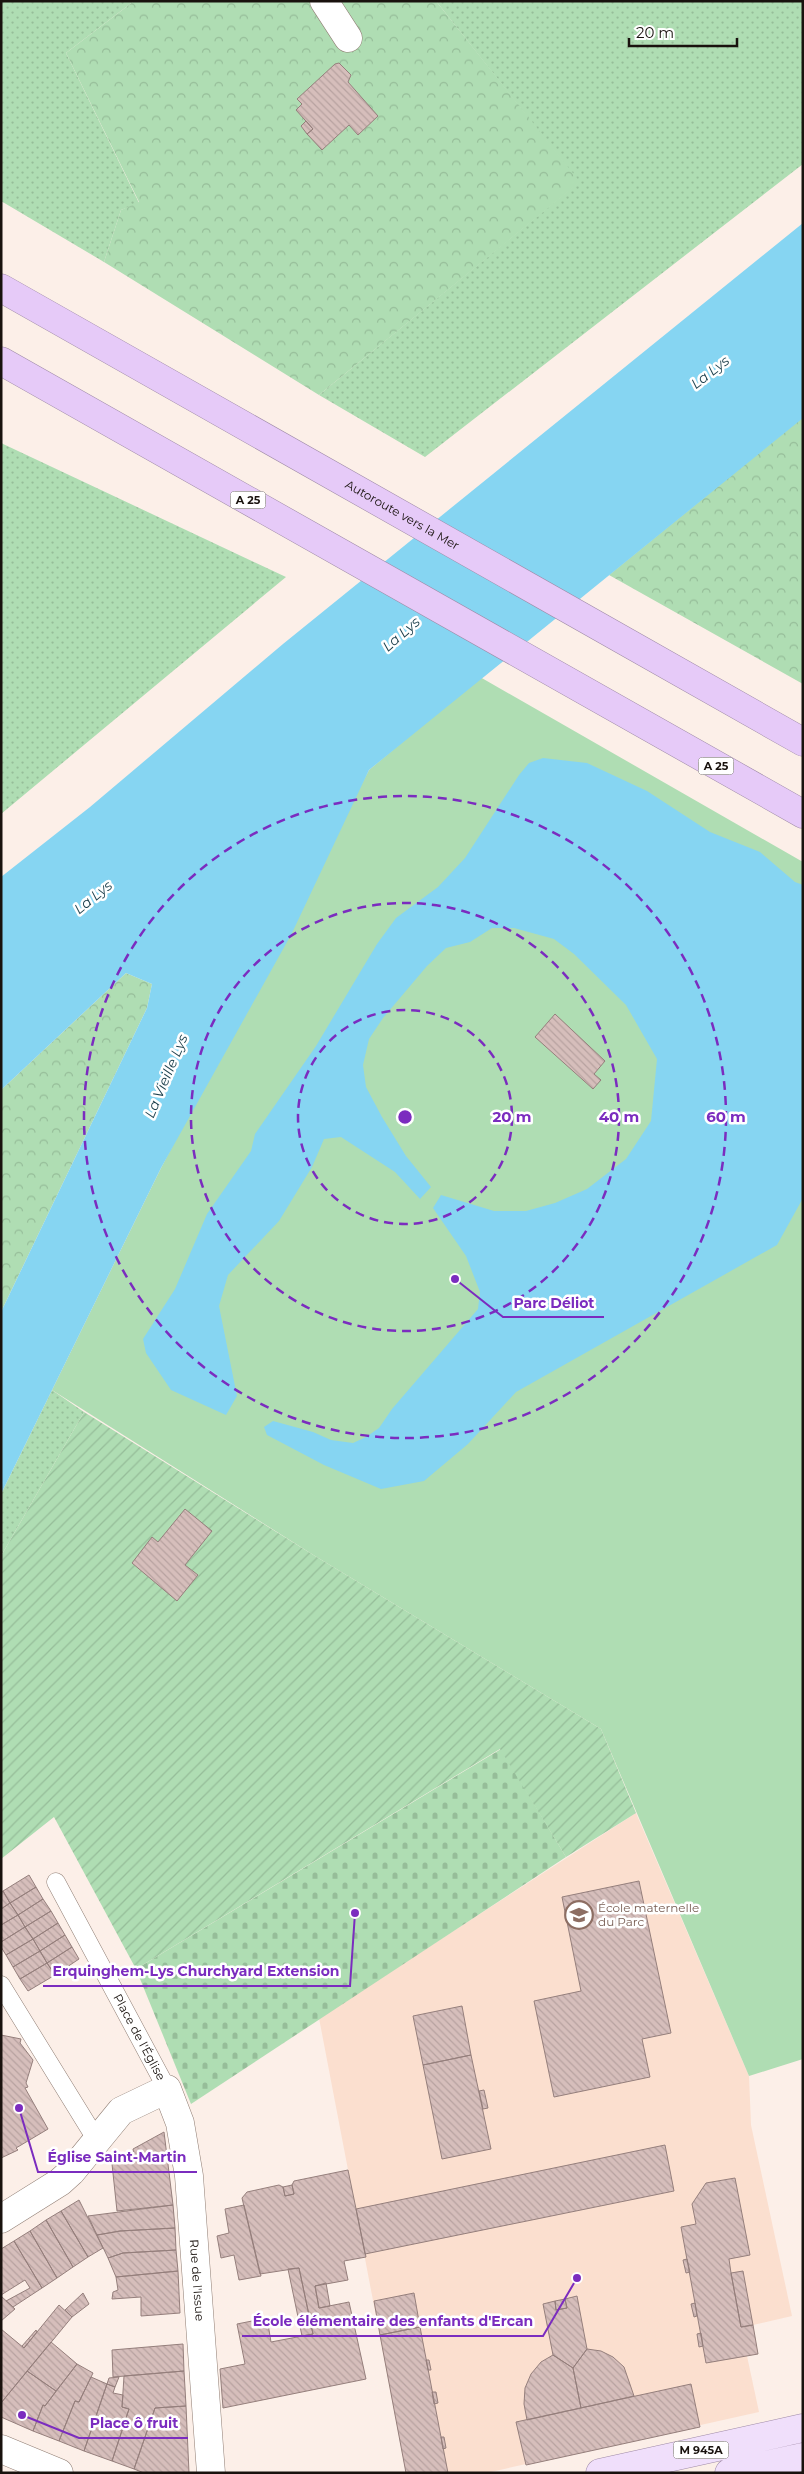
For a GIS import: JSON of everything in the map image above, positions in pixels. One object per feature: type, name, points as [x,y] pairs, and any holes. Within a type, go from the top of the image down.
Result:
[{"type":"highway","name":"Autoroute vers la Mer","points":[[1,288],[803,742]]},
{"type":"highway","name":"A 25","points":[[1,361],[803,814]]},
{"type":"main road","name":"M 945A","points":[[600,2473],[802,2429]]},
{"type":"main road","name":"M 945A","points":[[729,2473],[803,2457]]},
{"type":"street","points":[[324,1],[348,38]]},
{"type":"street","name":"Place de l'Église","points":[[1,2219],[60,2182],[72,2172],[96,2139],[121,2111],[167,2089]]},
{"type":"street","name":"Rue de l'Issue","points":[[167,2089],[180,2123],[189,2176],[210,2473]]},
{"type":"street","points":[[1,2449],[59,2473]]},
{"type":"lane","name":"Place de l'Église","points":[[56,1882],[167,2089]]},
{"type":"lane","points":[[1,1985],[96,2139]]},
{"type":"shaded area","points":[[636,1813],[749,2076],[751,2125],[792,2316],[753,2325],[758,2354],[747,2356],[759,2412],[486,2473],[406,2473],[319,2018]]},
{"type":"green space","points":[[1,1],[134,1],[66,53],[139,203],[121,210],[104,262],[1,201]]},
{"type":"green space","points":[[134,1],[436,1],[580,182],[319,395],[104,262],[121,210],[139,202],[66,53]]},
{"type":"green space","points":[[436,1],[803,1],[803,164],[425,457],[319,395],[579,182]]},
{"type":"green space","points":[[803,417],[803,684],[609,575]]},
{"type":"green space","points":[[1,443],[286,577],[1,814]]},
{"type":"green space","points":[[480,677],[803,862],[803,2059],[749,2076],[601,1729],[315,1556],[52,1390],[161,1168],[369,770]]},
{"type":"green space","points":[[126,973],[152,984],[147,1008],[1,1312],[1,1090]]},
{"type":"green space","points":[[52,1390],[84,1412],[1,1556],[1,1494]]},
{"type":"green space","points":[[84,1412],[315,1556],[601,1729],[636,1813],[566,1857],[500,1749],[136,1969],[54,1817],[1,1859],[1,1556]]},
{"type":"green space","points":[[501,1749],[566,1857],[191,2104],[136,1969]]},
{"type":"water","points":[[803,223],[803,418],[369,770],[292,933],[161,1168],[1,1494],[1,1312],[147,1008],[152,984],[126,973],[1,1090],[1,877],[90,807],[283,644]]},
{"type":"water","points":[[543,758],[587,763],[647,791],[710,832],[760,852],[795,882],[803,885],[803,1198],[777,1245],[516,1392],[468,1444],[424,1481],[381,1489],[324,1465],[267,1435],[264,1427],[273,1421],[313,1432],[331,1440],[353,1443],[366,1437],[379,1428],[392,1409],[478,1309],[480,1292],[466,1256],[433,1208],[441,1195],[494,1211],[526,1211],[555,1203],[587,1189],[626,1159],[651,1121],[657,1059],[626,1005],[574,954],[554,939],[514,928],[492,928],[470,942],[446,948],[427,966],[383,1018],[369,1039],[363,1065],[366,1087],[406,1156],[431,1187],[420,1199],[395,1172],[341,1137],[324,1139],[312,1167],[279,1221],[228,1275],[219,1306],[237,1396],[226,1415],[171,1390],[146,1353],[143,1339],[175,1289],[207,1214],[251,1151],[255,1134],[316,1046],[377,944],[396,918],[438,887],[465,858],[519,775],[529,763]]},
{"type":"building","points":[[339,63],[351,75],[348,82],[378,116],[358,135],[349,125],[322,150],[307,134],[313,129],[296,110],[302,104],[297,99],[335,64]]},
{"type":"building","points":[[306,121],[313,129],[307,134],[301,126]]},
{"type":"building","points":[[555,1014],[605,1061],[594,1074],[601,1080],[593,1089],[535,1037]]},
{"type":"building","points":[[185,1509],[212,1531],[185,1565],[198,1575],[177,1601],[132,1563],[152,1537],[158,1542]]},
{"type":"building","points":[[29,1875],[36,1887],[10,1903],[3,1891]]},
{"type":"building","points":[[639,1881],[671,2033],[642,2039],[650,2077],[554,2097],[534,2001],[581,1991],[562,1897]]},
{"type":"building","points":[[36,1887],[43,1899],[18,1915],[10,1903]]},
{"type":"building","points":[[3,1891],[10,1903],[1,1909],[1,1892]]},
{"type":"building","points":[[43,1899],[51,1911],[25,1927],[18,1915]]},
{"type":"building","points":[[10,1903],[18,1915],[1,1925],[1,1909]]},
{"type":"building","points":[[51,1911],[58,1923],[33,1939],[25,1927]]},
{"type":"building","points":[[18,1915],[25,1927],[1,1942],[1,1925]]},
{"type":"building","points":[[58,1923],[65,1935],[40,1951],[33,1939]]},
{"type":"building","points":[[25,1927],[33,1939],[6,1955],[1,1947],[1,1942]]},
{"type":"building","points":[[65,1935],[72,1947],[47,1963],[40,1951]]},
{"type":"building","points":[[33,1939],[40,1951],[13,1967],[6,1955]]},
{"type":"building","points":[[72,1947],[79,1959],[55,1975],[47,1963]]},
{"type":"building","points":[[40,1951],[47,1963],[20,1979],[13,1967]]},
{"type":"building","points":[[47,1963],[55,1975],[28,1991],[20,1979]]},
{"type":"building","points":[[462,2006],[471,2055],[423,2065],[413,2016]]},
{"type":"building","points":[[1,2035],[21,2039],[20,2043],[33,2060],[26,2083],[28,2087],[25,2088],[48,2129],[16,2148],[18,2150],[1,2158]]},
{"type":"building","points":[[471,2055],[491,2149],[442,2159],[423,2065]]},
{"type":"building","points":[[484,2090],[488,2108],[483,2109],[479,2091]]},
{"type":"building","points":[[164,2132],[173,2205],[117,2211],[112,2164],[135,2161],[133,2149]]},
{"type":"building","points":[[665,2145],[674,2191],[365,2254],[356,2209]]},
{"type":"building","points":[[348,2170],[366,2257],[344,2261],[348,2280],[315,2286],[319,2308],[349,2302],[366,2379],[223,2408],[220,2369],[245,2364],[237,2324],[267,2318],[271,2342],[313,2334],[299,2268],[260,2274],[242,2198],[247,2192],[279,2185],[283,2187],[285,2196],[294,2194],[292,2185],[294,2181]]},
{"type":"building","points":[[735,2178],[750,2255],[729,2259],[741,2327],[753,2325],[758,2354],[706,2363],[681,2227],[696,2224],[692,2204],[706,2183]]},
{"type":"building","points":[[292,2185],[294,2194],[285,2196],[283,2187]]},
{"type":"building","points":[[79,2200],[103,2248],[88,2257],[61,2211]]},
{"type":"building","points":[[173,2205],[175,2228],[120,2231],[97,2235],[88,2216]]},
{"type":"building","points":[[244,2205],[261,2276],[239,2280],[234,2255],[221,2258],[217,2236],[229,2233],[225,2209]]},
{"type":"building","points":[[61,2211],[88,2257],[73,2267],[46,2220]]},
{"type":"building","points":[[46,2220],[73,2267],[57,2278],[30,2231]]},
{"type":"building","points":[[175,2228],[176,2250],[123,2253],[108,2258],[97,2235],[120,2231]]},
{"type":"building","points":[[30,2231],[57,2278],[42,2288],[14,2241]]},
{"type":"building","points":[[14,2241],[42,2288],[13,2307],[6,2301],[30,2288],[25,2280],[1,2295],[1,2249]]},
{"type":"building","points":[[176,2250],[178,2271],[116,2277],[108,2258],[123,2253]]},
{"type":"building","points":[[687,2259],[690,2272],[686,2273],[683,2260]]},
{"type":"building","points":[[299,2268],[313,2334],[302,2336],[288,2269]]},
{"type":"building","points":[[178,2271],[180,2313],[141,2316],[141,2297],[112,2299],[113,2292],[118,2290],[116,2277]]},
{"type":"building","points":[[743,2271],[753,2325],[741,2327],[731,2273]]},
{"type":"building","points":[[326,2283],[330,2306],[319,2308],[315,2286]]},
{"type":"building","points":[[83,2293],[89,2304],[72,2317],[65,2310]]},
{"type":"building","points":[[414,2293],[420,2327],[380,2335],[374,2301]]},
{"type":"building","points":[[1,2296],[15,2309],[1,2321]]},
{"type":"building","points":[[577,2296],[587,2349],[573,2368],[553,2355],[543,2304],[555,2301],[556,2310],[567,2308],[565,2299]]},
{"type":"building","points":[[565,2299],[567,2308],[556,2310],[555,2301]]},
{"type":"building","points":[[695,2303],[697,2316],[694,2317],[691,2304]]},
{"type":"building","points":[[59,2305],[72,2317],[1,2403],[1,2329],[24,2348]]},
{"type":"building","points":[[420,2327],[448,2473],[406,2473],[380,2335]]},
{"type":"building","points":[[36,2330],[37,2332],[24,2348],[22,2346]]},
{"type":"building","points":[[701,2333],[703,2346],[699,2347],[697,2334]]},
{"type":"building","points":[[51,2342],[77,2364],[56,2391],[27,2371]]},
{"type":"building","points":[[183,2344],[184,2371],[113,2377],[112,2350]]},
{"type":"building","points":[[587,2349],[601,2351],[613,2357],[624,2367],[634,2396],[581,2408],[573,2368]]},
{"type":"building","points":[[553,2355],[573,2368],[581,2408],[527,2420],[524,2404],[525,2388],[531,2374],[541,2362]]},
{"type":"building","points":[[426,2360],[429,2360],[431,2370],[428,2370]]},
{"type":"building","points":[[77,2364],[93,2373],[79,2402],[75,2401],[59,2441],[33,2431],[43,2405],[45,2406]]},
{"type":"building","points":[[27,2371],[56,2391],[45,2406],[43,2405],[33,2431],[1,2417],[1,2403]]},
{"type":"building","points":[[184,2371],[186,2406],[155,2408],[134,2469],[112,2461],[129,2409],[122,2407],[124,2376]]},
{"type":"building","points":[[91,2377],[107,2384],[84,2451],[59,2441],[75,2401],[79,2402]]},
{"type":"building","points":[[119,2377],[115,2387],[107,2384],[109,2378]]},
{"type":"building","points":[[107,2384],[115,2387],[113,2393],[123,2395],[122,2407],[129,2409],[112,2461],[84,2451]]},
{"type":"building","points":[[691,2384],[700,2427],[526,2465],[516,2422]]},
{"type":"building","points":[[432,2392],[436,2392],[438,2403],[434,2404]]},
{"type":"building","points":[[186,2406],[189,2473],[144,2473],[134,2469],[155,2408]]},
{"type":"building","points":[[441,2437],[444,2437],[446,2448],[443,2449]]},
{"type":"place","name":"Parc Déliot","points":[[455,1279]]},
{"type":"place","name":"Erquinghem-Lys Churchyard Extension","points":[[355,1913]]},
{"type":"place","name":"École maternelle du Parc","points":[[579,1915]]},
{"type":"place","name":"Église Saint-Martin","points":[[19,2108]]},
{"type":"place","name":"École élémentaire des enfants d'Ercan","points":[[577,2278]]},
{"type":"place","name":"Place ô fruit","points":[[22,2415]]},
{"type":"water label","name":"La Lys","points":[[710,372]]},
{"type":"water label","name":"La Lys","points":[[401,634]]},
{"type":"water label","name":"La Lys","points":[[93,897]]},
{"type":"water label","name":"La Vieille Lys","points":[[166,1076]]}]
